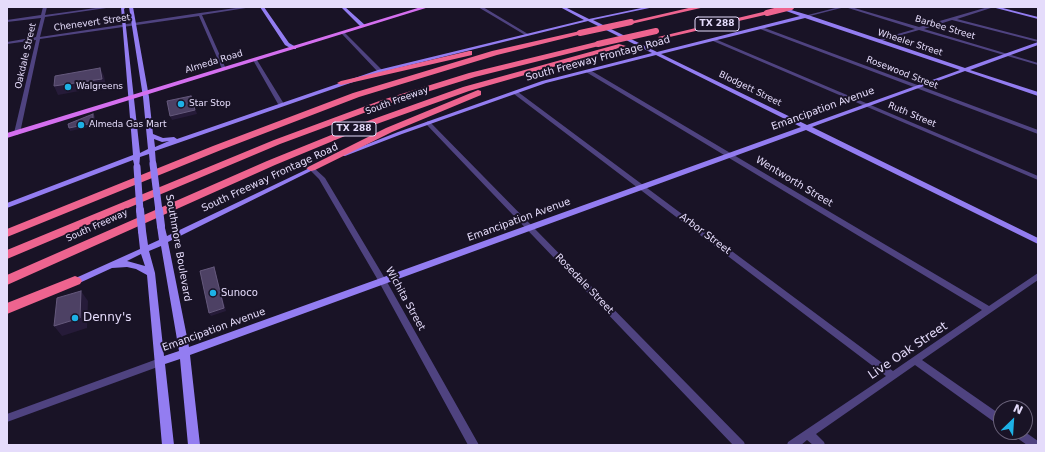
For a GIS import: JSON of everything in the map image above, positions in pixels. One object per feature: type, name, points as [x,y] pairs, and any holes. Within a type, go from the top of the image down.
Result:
[{"type":"highway","name":"South Freeway","points":[[7,233],[356,95],[531,43],[702,7]]},
{"type":"highway","name":"TX 288","points":[[604,49],[791,7]]},
{"type":"highway","points":[[311,168],[389,130],[479,92],[656,31],[754,8]]},
{"type":"highway","points":[[341,83],[465,53],[531,43]]},
{"type":"highway","name":"South Freeway","points":[[7,280],[271,163],[414,107],[466,89],[604,49]]},
{"type":"highway","points":[[7,255],[277,142],[385,102],[472,75],[604,49]]},
{"type":"highway","points":[[7,237],[124,186]]},
{"type":"highway","points":[[7,273],[125,227]]},
{"type":"highway","points":[[7,309],[75,281]]},
{"type":"main road","points":[[124,7],[122,8],[137,156],[142,231],[144,250],[151,273],[168,445]]},
{"type":"main road","name":"Southmore Boulevard","points":[[131,7],[142,68],[161,226],[185,353],[194,445]]},
{"type":"main road","points":[[262,7],[287,44],[294,48]]},
{"type":"main road","points":[[343,7],[363,26]]},
{"type":"main road","name":"Almeda Road","points":[[7,136],[342,33],[415,8],[426,7]]},
{"type":"main road","name":"Blodgett Street","points":[[562,7],[1038,241]]},
{"type":"main road","points":[[7,206],[137,156],[341,83],[380,71],[526,34],[652,7]]},
{"type":"main road","name":"Wheeler Street","points":[[777,7],[1038,94]]},
{"type":"main road","points":[[993,7],[1038,18]]},
{"type":"main road","name":"South Freeway Frontage Road","points":[[7,314],[144,250],[311,168],[428,123],[544,82],[806,16]]},
{"type":"main road","name":"Emancipation Avenue","points":[[160,362],[729,156],[1038,42]]},
{"type":"main road","points":[[128,71],[142,68]]},
{"type":"main road","points":[[151,135],[162,140],[195,135]]},
{"type":"main road","points":[[104,268],[127,264],[139,267],[151,273]]},
{"type":"street","name":"Oakdale Street","points":[[17,133],[45,7]]},
{"type":"street","points":[[7,21],[111,7]]},
{"type":"street","name":"Chenevert Street","points":[[7,43],[250,7]]},
{"type":"street","points":[[480,7],[526,34]]},
{"type":"street","points":[[636,7],[641,9]]},
{"type":"street","points":[[806,16],[843,7]]},
{"type":"street","name":"Barbee Street","points":[[847,7],[1038,64]]},
{"type":"street","points":[[878,41],[993,7]]},
{"type":"street","points":[[200,14],[224,69]]},
{"type":"street","points":[[953,18],[1038,42]]},
{"type":"street","name":"Rosewood Street","points":[[761,28],[1038,132]]},
{"type":"street","points":[[342,33],[380,71]]},
{"type":"street","name":"Ruth Street","points":[[714,40],[1038,178]]},
{"type":"street","points":[[255,60],[281,104]]},
{"type":"street","name":"Wentworth Street","points":[[588,71],[989,310]]},
{"type":"street","name":"Arbor Street","points":[[516,93],[893,376]]},
{"type":"street","name":"Rosedale Street","points":[[428,123],[740,445]]},
{"type":"street","name":"Wichita Street","points":[[311,168],[322,178],[383,282],[474,445]]},
{"type":"street","name":"Live Oak Street","points":[[792,445],[1038,276]]},
{"type":"street","points":[[916,360],[993,415]]},
{"type":"street","name":"Emancipation Avenue","points":[[7,418],[160,362]]},
{"type":"street","points":[[808,434],[820,445]]},
{"type":"building","points":[[100,68],[102,79],[54,86],[55,76]]},
{"type":"building","points":[[191,96],[195,110],[170,116],[167,101]]},
{"type":"building","points":[[93,114],[93,123],[69,128],[68,124]]},
{"type":"building","name":"Sunoco","points":[[214,267],[224,308],[209,313],[200,271]]},
{"type":"building","points":[[81,291],[80,318],[54,326],[57,298]]},
{"type":"place","name":"Walgreens","points":[[68,87]]},
{"type":"place","name":"Star Stop","points":[[181,104]]},
{"type":"place","name":"Almeda Gas Mart","points":[[81,125]]},
{"type":"place","name":"Sunoco","points":[[213,293]]},
{"type":"place","name":"Denny's","points":[[75,318]]}]
